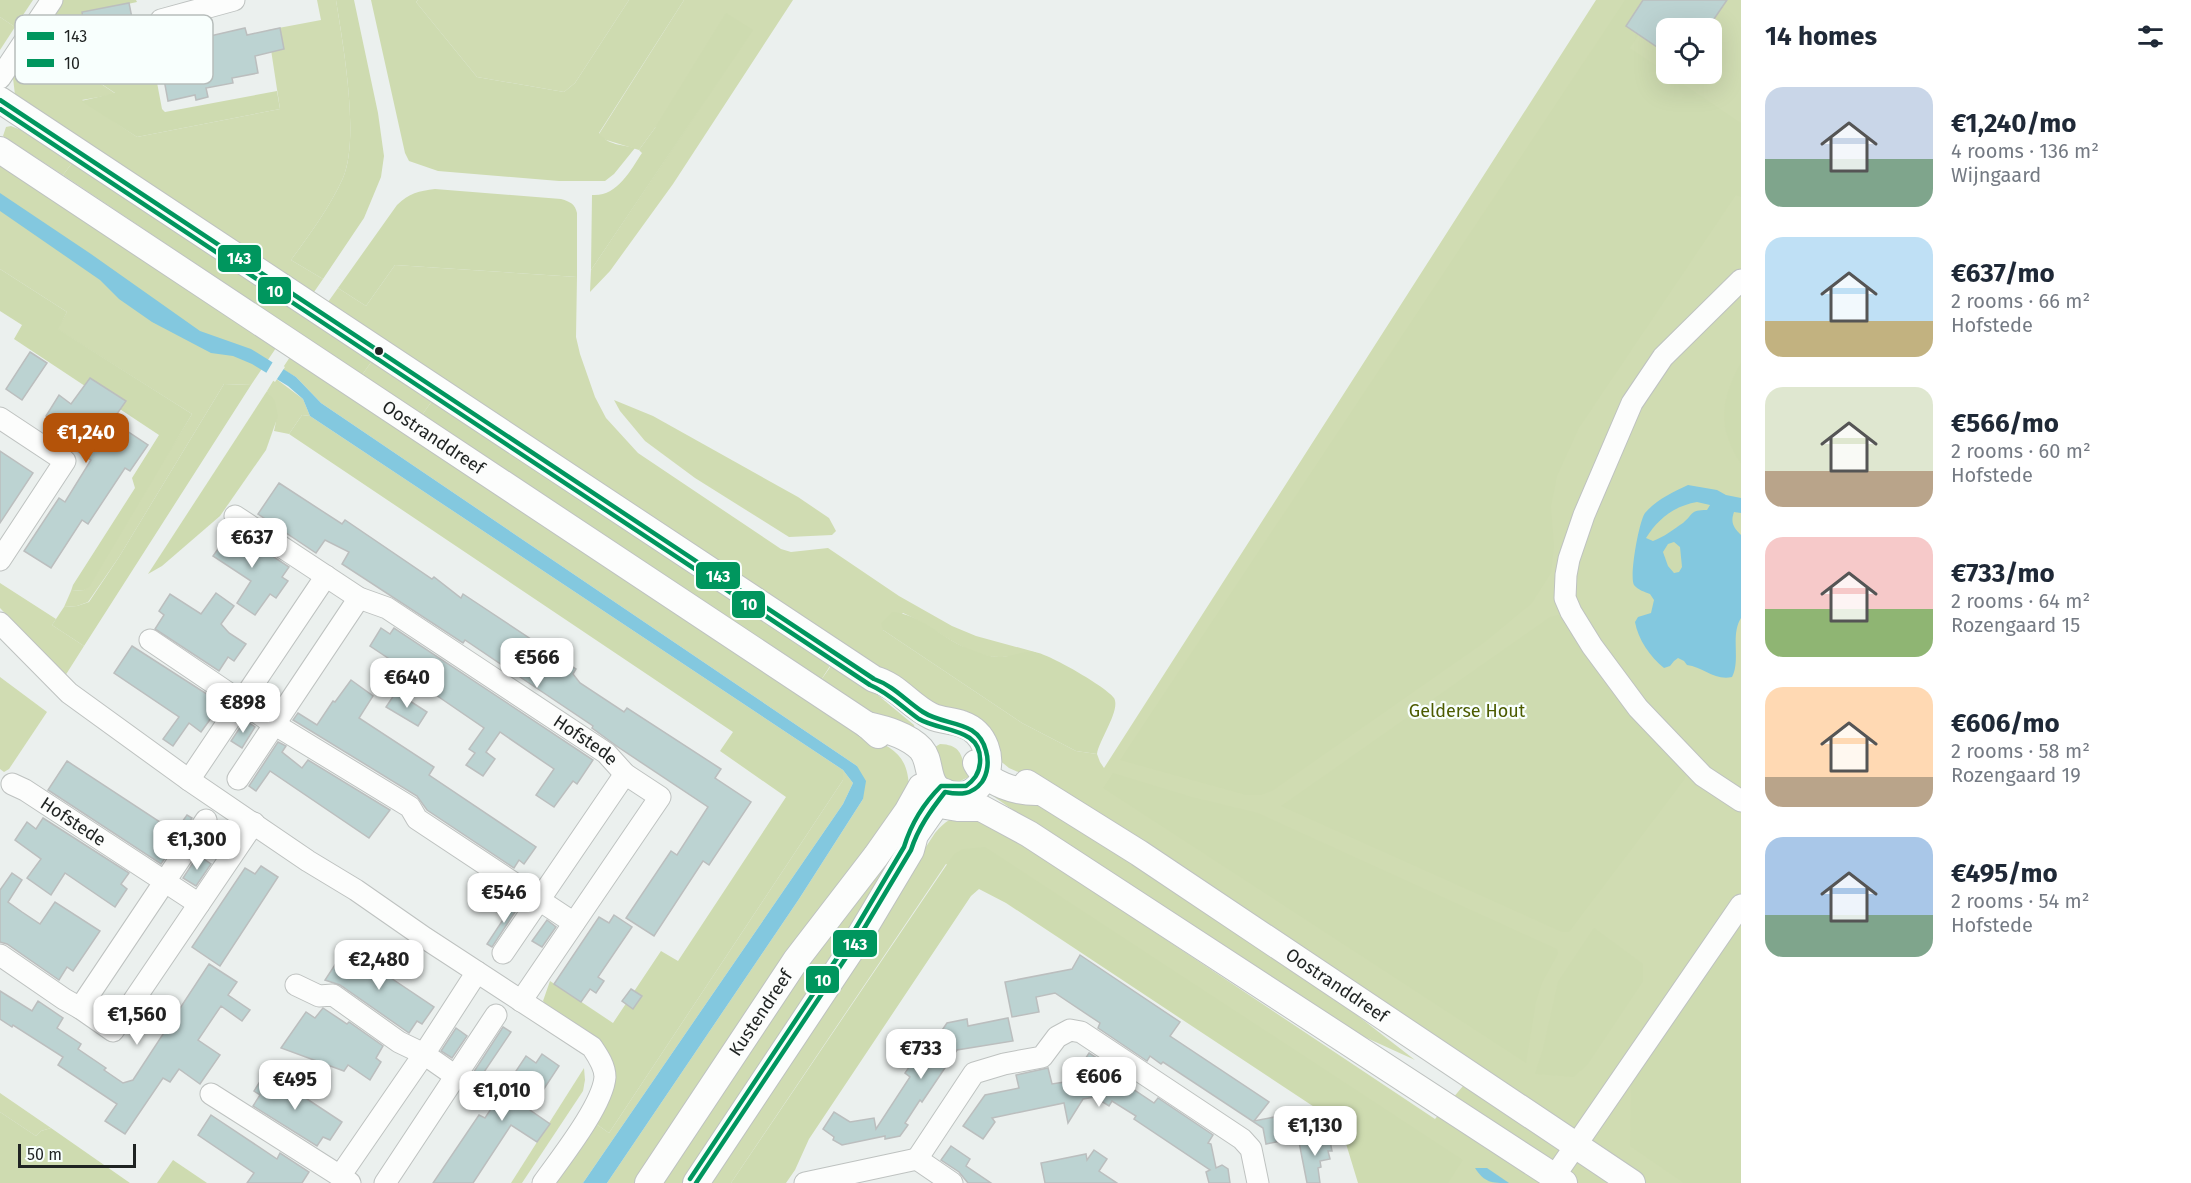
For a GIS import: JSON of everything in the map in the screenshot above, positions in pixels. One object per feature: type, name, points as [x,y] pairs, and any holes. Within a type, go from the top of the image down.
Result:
[{"type":"main road","points":[[0,100],[874,679],[881,691],[922,725],[927,739],[929,777],[935,785],[938,797],[924,840],[911,850],[853,947],[696,1183]]},
{"type":"main road","name":"Oostranddreef","points":[[0,150],[867,725],[927,739]]},
{"type":"main road","points":[[927,739],[957,722],[972,729],[984,742],[987,750],[980,785],[960,796],[938,797]]},
{"type":"main road","name":"Oostranddreef","points":[[980,785],[1001,773],[1031,784],[1632,1183]]},
{"type":"main road","points":[[980,785],[1029,834],[1559,1180]]},
{"type":"main road","name":"Kustendreef","points":[[648,1183],[790,969],[907,812],[938,797]]},
{"type":"street","points":[[42,15],[52,0]]},
{"type":"street","points":[[179,15],[234,0]]},
{"type":"street","points":[[0,78],[15,56]]},
{"type":"street","points":[[1741,280],[1663,357],[1632,403],[1584,515],[1568,567],[1565,598],[1592,646],[1638,708],[1703,776],[1741,801]]},
{"type":"street","points":[[0,418],[65,461],[0,560]]},
{"type":"street","name":"Hofstede","points":[[235,516],[359,598],[387,608],[606,753],[625,774],[660,797],[521,1001]]},
{"type":"street","points":[[189,780],[326,576]]},
{"type":"street","points":[[238,779],[359,598]]},
{"type":"street","points":[[0,623],[69,693],[189,780],[592,1047],[601,1061],[605,1076],[600,1094],[591,1112],[543,1183]]},
{"type":"street","points":[[150,640],[274,724],[410,807],[417,819],[574,923]]},
{"type":"street","name":"Hofstede","points":[[503,953],[625,774]]},
{"type":"street","name":"Hofstede","points":[[12,784],[25,790],[199,904]]},
{"type":"street","points":[[80,1008],[206,820]]},
{"type":"street","points":[[0,955],[113,1031],[254,823]]},
{"type":"street","points":[[1559,1180],[1576,1145],[1741,905]]},
{"type":"street","points":[[211,1094],[345,1179],[477,972]]},
{"type":"street","points":[[296,985],[320,996],[333,995],[399,1042],[423,1054],[454,1076]]},
{"type":"street","points":[[385,1183],[496,1014]]},
{"type":"street","points":[[805,1183],[917,1159],[974,1073],[1004,1064],[1042,1057],[1057,1037],[1070,1029],[1081,1032],[1242,1139],[1251,1149],[1258,1183]]},
{"type":"street","points":[[917,1159],[952,1183]]},
{"type":"green space","points":[[0,0],[33,0],[23,15],[15,15],[15,27],[0,17]]},
{"type":"green space","points":[[63,0],[136,0],[137,2],[82,15],[53,15]]},
{"type":"green space","points":[[317,0],[336,0],[348,91],[350,140],[348,161],[338,189],[291,260],[323,279],[314,292],[15,95],[13,78],[15,75],[15,84],[101,84],[116,94],[82,100],[137,137],[280,109],[268,30],[321,20]]},
{"type":"green space","points":[[336,0],[354,0],[378,113],[384,156],[381,177],[364,218],[323,279],[291,260],[332,199],[343,178],[348,161],[350,116]]},
{"type":"green space","points":[[371,0],[418,0],[416,2],[477,77],[564,92],[575,83],[629,0],[684,0],[599,133],[606,140],[635,148],[614,174],[605,181],[559,181],[438,171],[409,161],[405,153]]},
{"type":"green space","points":[[418,0],[629,0],[575,83],[564,92],[477,77],[416,2]]},
{"type":"green space","points":[[684,0],[793,0],[673,184],[610,271],[590,292],[591,270],[752,30],[655,128],[639,150],[603,139],[599,134]]},
{"type":"green space","name":"Gelderse Hout","points":[[1596,0],[1741,0],[1741,1183],[1390,1183],[1408,1152],[946,864],[731,1183],[706,1183],[935,833],[943,824],[958,817],[973,818],[1000,829],[1435,1119],[1480,1066],[1032,778],[1009,768],[940,712],[894,679],[328,302],[338,288],[366,306],[395,265],[577,277],[576,337],[580,354],[595,397],[606,418],[638,453],[781,549],[791,552],[828,548],[899,596],[952,626],[976,636],[1035,652],[1002,657],[976,653],[903,613],[883,630],[1022,723],[1076,751],[1097,754],[1104,768]]},
{"type":"green space","points":[[1625,0],[1661,0],[1630,48],[1656,66],[1656,84],[1683,84],[1741,123],[1741,197],[1736,195],[1579,428],[1557,476],[1551,507],[1554,546],[1551,573],[1532,603],[1485,642],[1272,791],[1261,795],[1246,795],[1120,760]]},
{"type":"green space","points":[[726,13],[753,30],[591,270],[592,195],[609,192],[622,182],[642,153],[639,150]]},
{"type":"green space","points":[[0,17],[15,27],[0,50]]},
{"type":"green space","points":[[102,84],[157,84],[162,109],[165,112],[277,91],[280,109],[137,137],[81,101],[115,93]]},
{"type":"green space","points":[[11,126],[72,163],[63,175],[3,136],[6,127]]},
{"type":"green space","points":[[0,163],[276,348],[251,385],[224,384],[119,557],[88,602],[77,606],[64,607],[71,591],[84,590],[192,414],[57,329],[67,312],[0,269]]},
{"type":"green space","points":[[72,163],[372,361],[362,375],[63,175]]},
{"type":"green space","points":[[435,189],[561,199],[570,202],[577,213],[577,277],[395,265],[366,306],[338,288],[397,205],[415,193]]},
{"type":"green space","points":[[0,269],[67,312],[58,329],[192,414],[89,587],[84,590],[71,591],[135,488],[132,478],[159,435],[14,339],[22,325],[0,311]]},
{"type":"green space","points":[[290,357],[507,502],[884,744],[903,761],[909,792],[769,982],[635,1183],[607,1183],[799,899],[863,799],[857,766],[321,403],[296,377],[282,369]]},
{"type":"green space","points":[[372,361],[432,401],[422,415],[362,375]]},
{"type":"green space","points":[[1741,362],[1741,464],[1728,437],[1724,413],[1729,389]]},
{"type":"green space","points":[[275,378],[303,399],[310,416],[302,415],[289,434],[274,431],[276,410],[267,391]]},
{"type":"green space","points":[[224,384],[251,385],[84,646],[52,625],[64,607],[89,602],[119,557]]},
{"type":"green space","points":[[267,391],[275,401],[278,416],[266,450],[220,516],[162,566],[148,574]]},
{"type":"green space","points":[[614,400],[653,416],[798,497],[829,518],[836,531],[832,535],[789,537],[695,478],[645,441],[620,411]]},
{"type":"green space","points":[[432,401],[830,666],[821,680],[422,415]]},
{"type":"green space","points":[[302,415],[310,416],[843,770],[843,780],[609,1133],[592,1121],[609,1085],[543,1001],[550,981],[613,1023],[661,951],[678,961],[786,797],[720,751],[733,732],[289,434]]},
{"type":"green space","points":[[1697,502],[1710,504],[1707,510],[1695,512],[1683,523],[1654,541],[1645,538],[1668,514]]},
{"type":"green space","points":[[1734,512],[1741,513],[1741,535],[1733,525]]},
{"type":"green space","points":[[1674,542],[1680,547],[1682,567],[1679,572],[1673,573],[1663,552],[1668,544]]},
{"type":"green space","points":[[0,583],[56,619],[52,625],[84,646],[65,676],[0,608]]},
{"type":"green space","points":[[892,612],[912,617],[958,644],[984,654],[998,657],[1030,652],[1041,654],[1063,664],[1101,687],[1114,698],[1115,710],[1097,754],[1076,751],[1022,723],[883,630],[881,623]]},
{"type":"green space","points":[[1559,615],[1612,693],[1653,740],[1688,770],[1684,780],[1569,932],[1562,932],[1281,806],[1550,617]]},
{"type":"green space","points":[[833,663],[879,696],[914,725],[915,730],[908,734],[819,683]]},
{"type":"green space","points":[[0,677],[47,712],[9,769],[4,772],[0,769]]},
{"type":"green space","points":[[940,744],[958,750],[969,777],[958,782],[946,780],[941,772],[935,747]]},
{"type":"green space","points":[[843,770],[853,783],[843,804],[583,1183],[552,1183],[592,1121],[609,1133],[843,780]]},
{"type":"green space","points":[[1113,773],[1192,797],[1258,813],[1557,949],[1558,954],[1542,983],[1536,1002],[1526,1063],[1103,788]]},
{"type":"green space","points":[[992,787],[1047,806],[1314,982],[1415,1060],[1347,1029],[1092,865],[990,794]]},
{"type":"green space","points":[[922,805],[844,942],[683,1183],[658,1183],[828,928]]},
{"type":"green space","points":[[985,847],[1463,1160],[1448,1183],[1358,1183],[1340,1124],[1006,903],[979,889],[971,896],[809,1139],[795,1170],[786,1183],[731,1183],[954,854],[963,849]]},
{"type":"green space","points":[[1741,915],[1741,1183],[1684,1183],[1630,1146],[1631,1078]]},
{"type":"green space","points":[[1594,928],[1643,964],[1643,981],[1587,1065],[1573,1077],[1535,1074],[1558,982]]},
{"type":"green space","points":[[584,1068],[583,1091],[522,1183],[511,1183]]},
{"type":"green space","points":[[0,1093],[51,1128],[41,1131],[36,1136],[0,1112]]},
{"type":"green space","points":[[0,1112],[36,1136],[41,1131],[51,1128],[130,1183],[0,1183]]},
{"type":"green space","points":[[173,1160],[207,1183],[157,1183]]},
{"type":"water","points":[[0,193],[200,331],[251,349],[296,377],[321,403],[857,766],[866,781],[863,799],[799,899],[607,1183],[583,1183],[843,804],[853,783],[843,770],[310,416],[303,399],[288,386],[252,364],[233,356],[211,353],[152,322],[119,299],[100,280],[0,211]]},
{"type":"water","points":[[1688,485],[1717,490],[1726,495],[1741,498],[1741,513],[1734,512],[1732,519],[1741,535],[1741,618],[1736,632],[1736,663],[1732,677],[1720,677],[1687,665],[1678,658],[1670,666],[1664,668],[1645,647],[1635,622],[1638,617],[1651,613],[1654,600],[1650,594],[1636,587],[1633,580],[1635,549],[1643,518],[1654,504]],"holes":[[[1697,502],[1710,505],[1707,510],[1694,512],[1683,523],[1661,537],[1653,541],[1646,538],[1667,514]],[[1674,542],[1680,547],[1682,567],[1679,572],[1674,573],[1668,566],[1663,552],[1668,544]]]},
{"type":"water","points":[[1475,1168],[1487,1168],[1509,1183],[1489,1181],[1482,1177]]},
{"type":"pier","points":[[274,360],[285,367],[275,382],[265,375]]},
{"type":"building","points":[[1643,0],[1727,0],[1715,18],[1656,18],[1656,46],[1626,26]]},
{"type":"building","points":[[129,3],[131,15],[82,15],[82,12]]},
{"type":"building","points":[[245,28],[247,35],[280,28],[284,49],[255,56],[258,73],[232,78],[233,83],[206,88],[208,97],[196,100],[195,95],[168,101],[165,84],[213,84],[213,35]]},
{"type":"building","points":[[30,352],[47,363],[22,400],[6,389]]},
{"type":"building","points":[[90,378],[126,401],[112,421],[148,445],[130,471],[125,468],[88,524],[82,520],[51,568],[24,551],[59,498],[65,502],[91,460],[47,431],[54,421],[46,416],[59,395],[71,404]]},
{"type":"building","points":[[0,451],[33,473],[0,523]]},
{"type":"building","points":[[279,483],[342,524],[345,520],[432,579],[434,577],[461,598],[463,594],[576,669],[573,674],[580,683],[624,712],[627,708],[721,769],[715,778],[751,802],[709,865],[703,861],[654,936],[626,918],[671,851],[677,855],[708,807],[465,640],[463,643],[342,564],[349,552],[325,540],[316,553],[258,514]]},
{"type":"building","points":[[227,526],[289,567],[282,577],[288,581],[276,598],[270,594],[255,615],[237,603],[251,581],[213,556],[225,539],[220,536]]},
{"type":"building","points":[[216,593],[234,606],[221,624],[229,633],[246,644],[234,661],[228,657],[219,671],[155,629],[164,615],[159,611],[170,594],[201,614]]},
{"type":"building","points":[[381,628],[390,634],[394,628],[593,760],[577,784],[573,781],[554,807],[536,795],[554,769],[500,732],[486,752],[495,759],[483,776],[466,765],[475,753],[469,749],[484,728],[433,693],[436,690],[370,646]]},
{"type":"building","points":[[132,646],[213,698],[207,708],[214,714],[201,732],[189,723],[173,746],[163,739],[179,717],[114,673]]},
{"type":"building","points":[[351,680],[373,696],[359,718],[434,767],[429,775],[536,847],[524,864],[519,860],[514,868],[427,810],[417,796],[293,720],[298,713],[317,725]]},
{"type":"building","points":[[396,692],[427,712],[418,726],[386,707]]},
{"type":"building","points":[[245,720],[255,727],[242,748],[231,741]]},
{"type":"building","points":[[278,742],[286,746],[282,752],[302,768],[308,760],[390,810],[369,838],[270,771],[256,791],[249,786]]},
{"type":"building","points":[[67,761],[175,832],[187,815],[192,818],[161,864],[48,790]]},
{"type":"building","points":[[43,818],[129,873],[121,884],[127,889],[115,907],[65,873],[51,895],[27,878],[41,859],[15,840],[27,822],[36,829]]},
{"type":"building","points":[[198,855],[211,864],[196,886],[183,878]]},
{"type":"building","points":[[261,866],[278,877],[220,966],[192,947],[245,868],[255,874]]},
{"type":"building","points":[[12,873],[22,880],[8,902],[40,924],[55,902],[100,931],[73,971],[67,967],[59,980],[7,944],[0,942],[0,890]]},
{"type":"building","points":[[516,900],[521,903],[492,947],[487,944]]},
{"type":"building","points":[[614,915],[632,927],[598,977],[604,981],[596,993],[590,989],[581,1002],[554,984],[599,917],[609,923]]},
{"type":"building","points":[[547,920],[556,927],[542,947],[532,941]]},
{"type":"building","points":[[346,948],[434,1007],[422,1024],[417,1021],[409,1033],[340,985],[325,980]]},
{"type":"building","points":[[1080,955],[1180,1022],[1170,1036],[1269,1102],[1254,1121],[1290,1114],[1295,1138],[1266,1144],[1263,1128],[1163,1062],[1161,1064],[1150,1056],[1147,1061],[1098,1028],[1100,1023],[1055,993],[1036,997],[1039,1012],[1012,1017],[1005,982],[1072,969]]},
{"type":"building","points":[[209,964],[237,982],[228,995],[250,1010],[242,1021],[221,1006],[198,1040],[220,1055],[200,1084],[179,1069],[170,1082],[163,1078],[125,1134],[105,1121],[117,1104],[58,1065],[63,1057],[0,1019],[0,991],[32,1011],[38,1001],[63,1018],[57,1028],[81,1044],[78,1049],[123,1083],[133,1080]]},
{"type":"building","points":[[631,989],[642,996],[633,1009],[622,1001]]},
{"type":"building","points":[[323,1008],[347,1024],[349,1022],[383,1046],[376,1058],[381,1062],[370,1080],[348,1065],[344,1071],[281,1048],[306,1012],[315,1018]]},
{"type":"building","points":[[1008,1018],[1013,1041],[957,1050],[922,1102],[920,1100],[905,1123],[908,1125],[900,1136],[885,1139],[885,1136],[842,1145],[833,1140],[834,1137],[823,1129],[834,1112],[850,1122],[874,1118],[876,1129],[910,1077],[905,1073],[920,1051],[925,1055],[947,1023],[967,1019],[968,1026]]},
{"type":"building","points":[[503,1027],[511,1032],[480,1078],[473,1073]]},
{"type":"building","points":[[456,1028],[467,1036],[452,1058],[441,1051]]},
{"type":"building","points":[[1089,1053],[1133,1082],[1130,1087],[1154,1103],[1158,1098],[1213,1135],[1208,1143],[1211,1144],[1216,1168],[1222,1165],[1228,1169],[1230,1183],[1209,1183],[1206,1172],[1210,1170],[1134,1119],[1136,1116],[1112,1101],[1109,1106],[1095,1097],[1083,1099],[1068,1123],[1064,1103],[992,1118],[995,1122],[983,1139],[963,1126],[985,1095],[1019,1088],[1016,1075],[1048,1068],[1052,1084],[1071,1081]]},
{"type":"building","points":[[542,1054],[559,1066],[530,1110],[550,1124],[537,1142],[511,1125],[473,1183],[433,1183],[479,1115],[485,1118],[526,1056],[536,1063]]},
{"type":"building","points":[[266,1072],[342,1122],[330,1140],[323,1137],[317,1146],[253,1106],[260,1095],[254,1091]]},
{"type":"building","points":[[211,1115],[277,1159],[280,1153],[309,1172],[302,1183],[247,1183],[254,1173],[198,1135]]},
{"type":"building","points":[[1329,1136],[1332,1151],[1328,1151],[1330,1159],[1320,1161],[1321,1167],[1318,1168],[1320,1183],[1307,1183],[1299,1142]]},
{"type":"building","points":[[951,1146],[970,1159],[966,1166],[991,1183],[968,1183],[959,1172],[941,1160]]},
{"type":"building","points":[[1094,1150],[1107,1159],[1099,1171],[1117,1183],[1045,1183],[1041,1163],[1086,1154],[1087,1160]]},
{"type":"transit line","name":"143","points":[[0,100],[874,679],[888,686],[923,712],[969,729],[982,741],[988,763],[982,782],[965,793],[945,792],[935,806],[853,947],[696,1183]]},
{"type":"transit line","name":"10","points":[[0,109],[883,692],[919,719],[959,732],[975,743],[979,751],[980,763],[976,776],[966,786],[941,786],[924,806],[910,830],[904,847],[847,943],[690,1179]]}]
